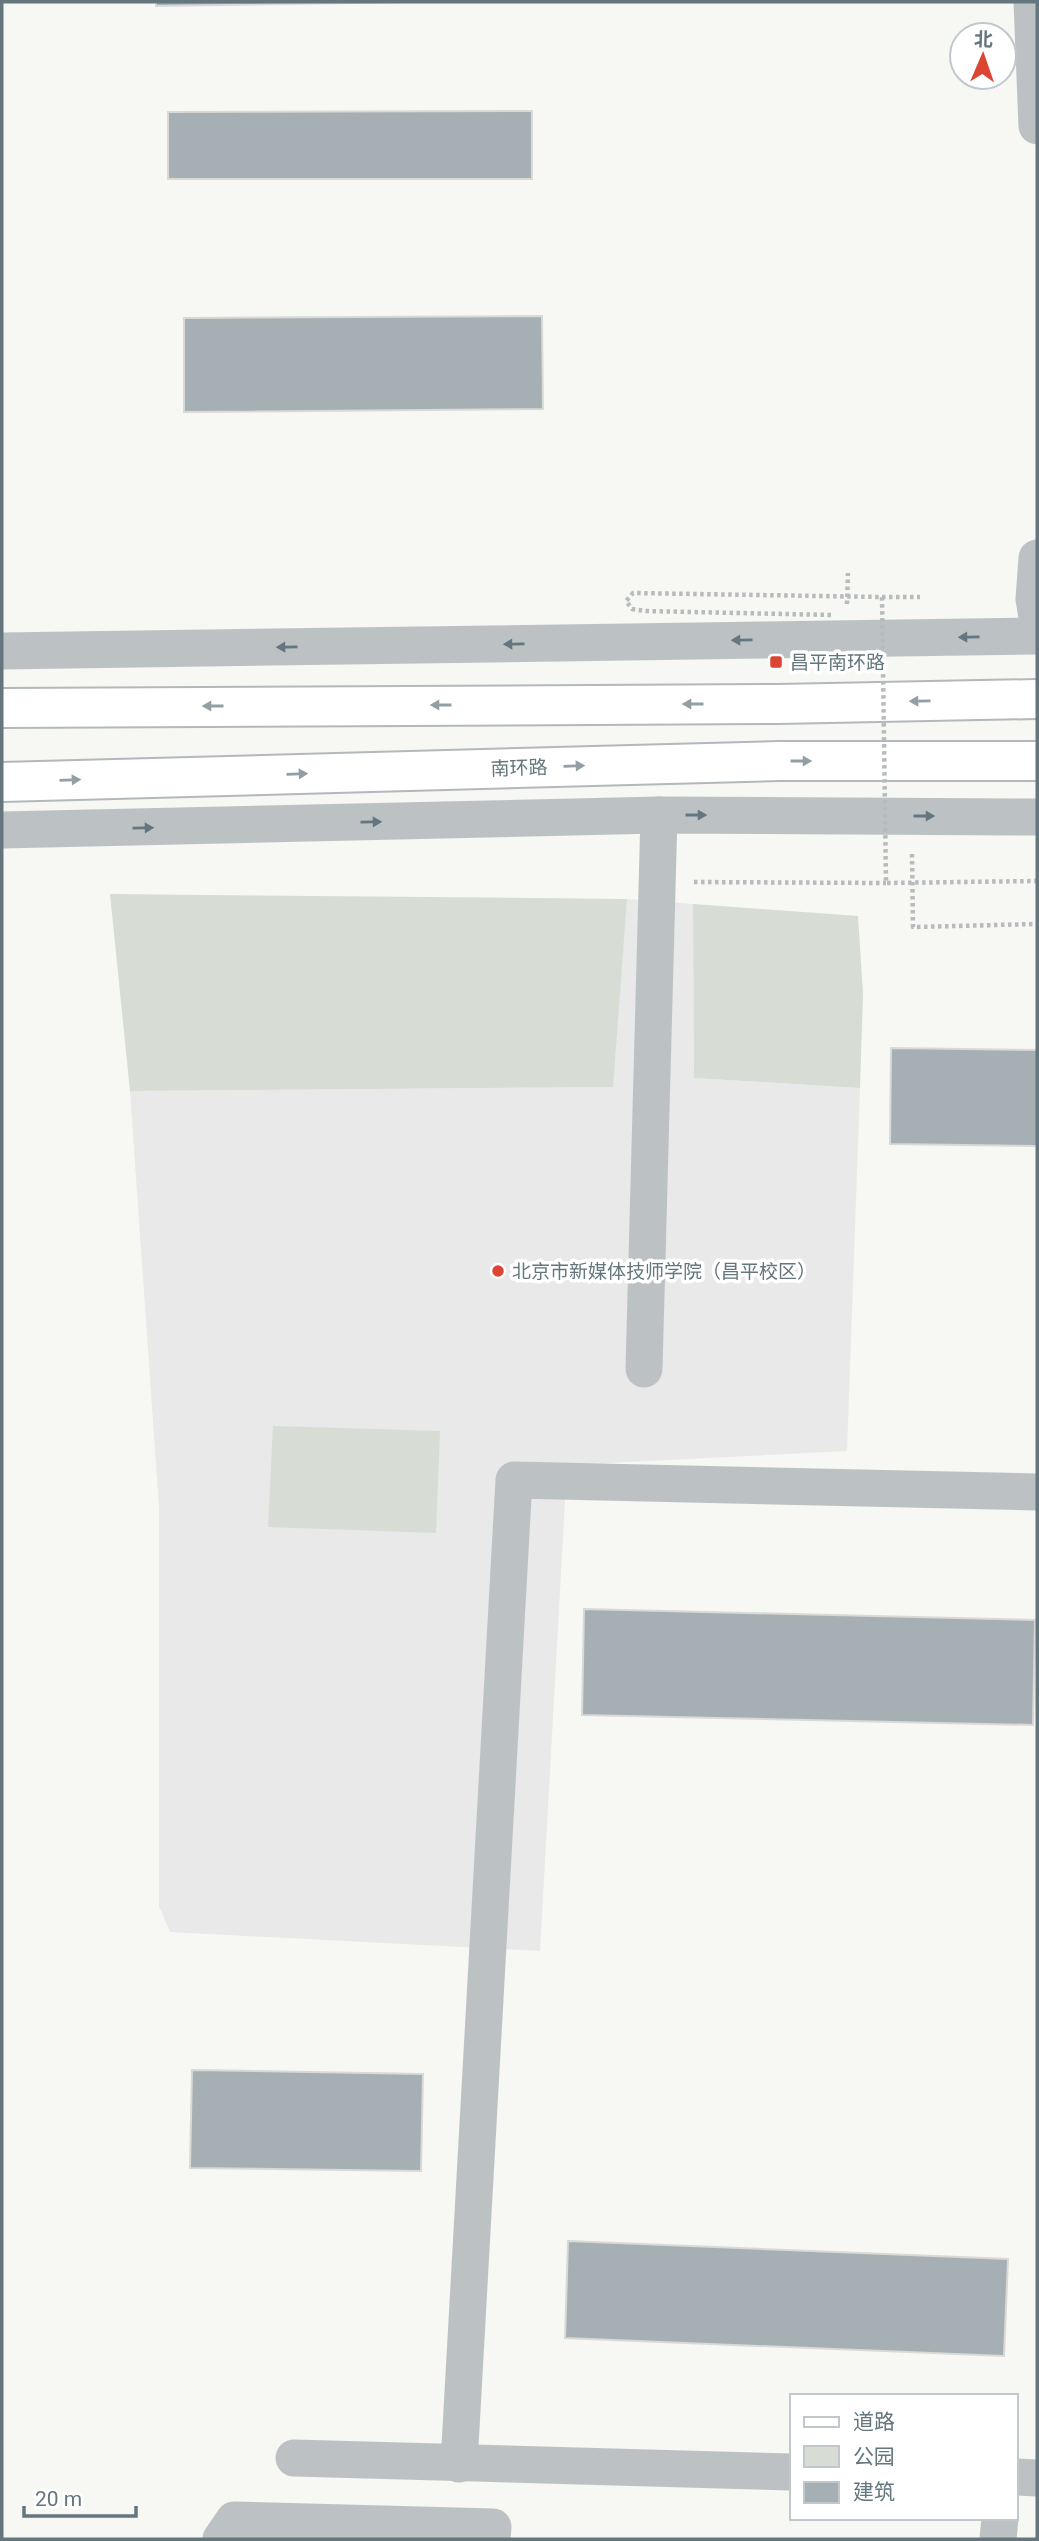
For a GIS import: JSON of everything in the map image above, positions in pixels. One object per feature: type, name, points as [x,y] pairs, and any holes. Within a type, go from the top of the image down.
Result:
[{"type":"main road","points":[[2,708],[764,704],[1037,699]]},
{"type":"main road","name":"南环路","points":[[2,782],[779,761],[1037,761]]},
{"type":"street","points":[[1032,2],[1037,126]]},
{"type":"street","points":[[1037,558],[1034,599],[1037,617]]},
{"type":"street","points":[[2,651],[1037,636]]},
{"type":"street","points":[[644,1369],[659,815]]},
{"type":"street","points":[[2,830],[659,815],[1037,817]]},
{"type":"street","points":[[459,2463],[514,1480],[1037,1492]]},
{"type":"street","points":[[294,2458],[790,2472]]},
{"type":"street","points":[[1018,2477],[1037,2478]]},
{"type":"street","points":[[221,2539],[234,2520],[493,2527],[492,2539]]},
{"type":"street","points":[[999,2539],[1000,2520]]},
{"type":"path","points":[[831,615],[645,611],[632,609],[626,601],[633,593],[882,597],[886,883]]},
{"type":"path","points":[[912,854],[913,927],[1037,924]]},
{"type":"path","points":[[683,882],[1037,881]]},
{"type":"shaded area","name":"北京市新媒体技师学院（昌平校区）","points":[[627,899],[693,904],[694,1078],[860,1088],[847,1451],[567,1465],[540,1951],[170,1932],[159,1906],[159,1507],[130,1091],[612,1087]]},
{"type":"green space","points":[[110,894],[627,899],[613,1087],[130,1091]]},
{"type":"green space","points":[[693,904],[858,916],[863,994],[860,1088],[694,1078]]},
{"type":"green space","points":[[273,1426],[440,1431],[436,1533],[268,1527]]},
{"type":"building","points":[[156,2],[415,2],[156,6]]},
{"type":"building","points":[[532,111],[532,179],[168,179],[168,112]]},
{"type":"building","points":[[542,316],[543,409],[184,412],[184,318]]},
{"type":"building","points":[[891,1048],[1037,1050],[1037,1146],[890,1144]]},
{"type":"building","points":[[584,1609],[1035,1620],[1033,1725],[582,1715]]},
{"type":"building","points":[[192,2070],[423,2074],[421,2171],[190,2168]]},
{"type":"building","points":[[568,2241],[1008,2259],[1004,2356],[565,2338]]},
{"type":"place","name":"昌平南环路","points":[[776,662]]},
{"type":"place","name":"北京市新媒体技师学院（昌平校区）","points":[[498,1271]]}]
